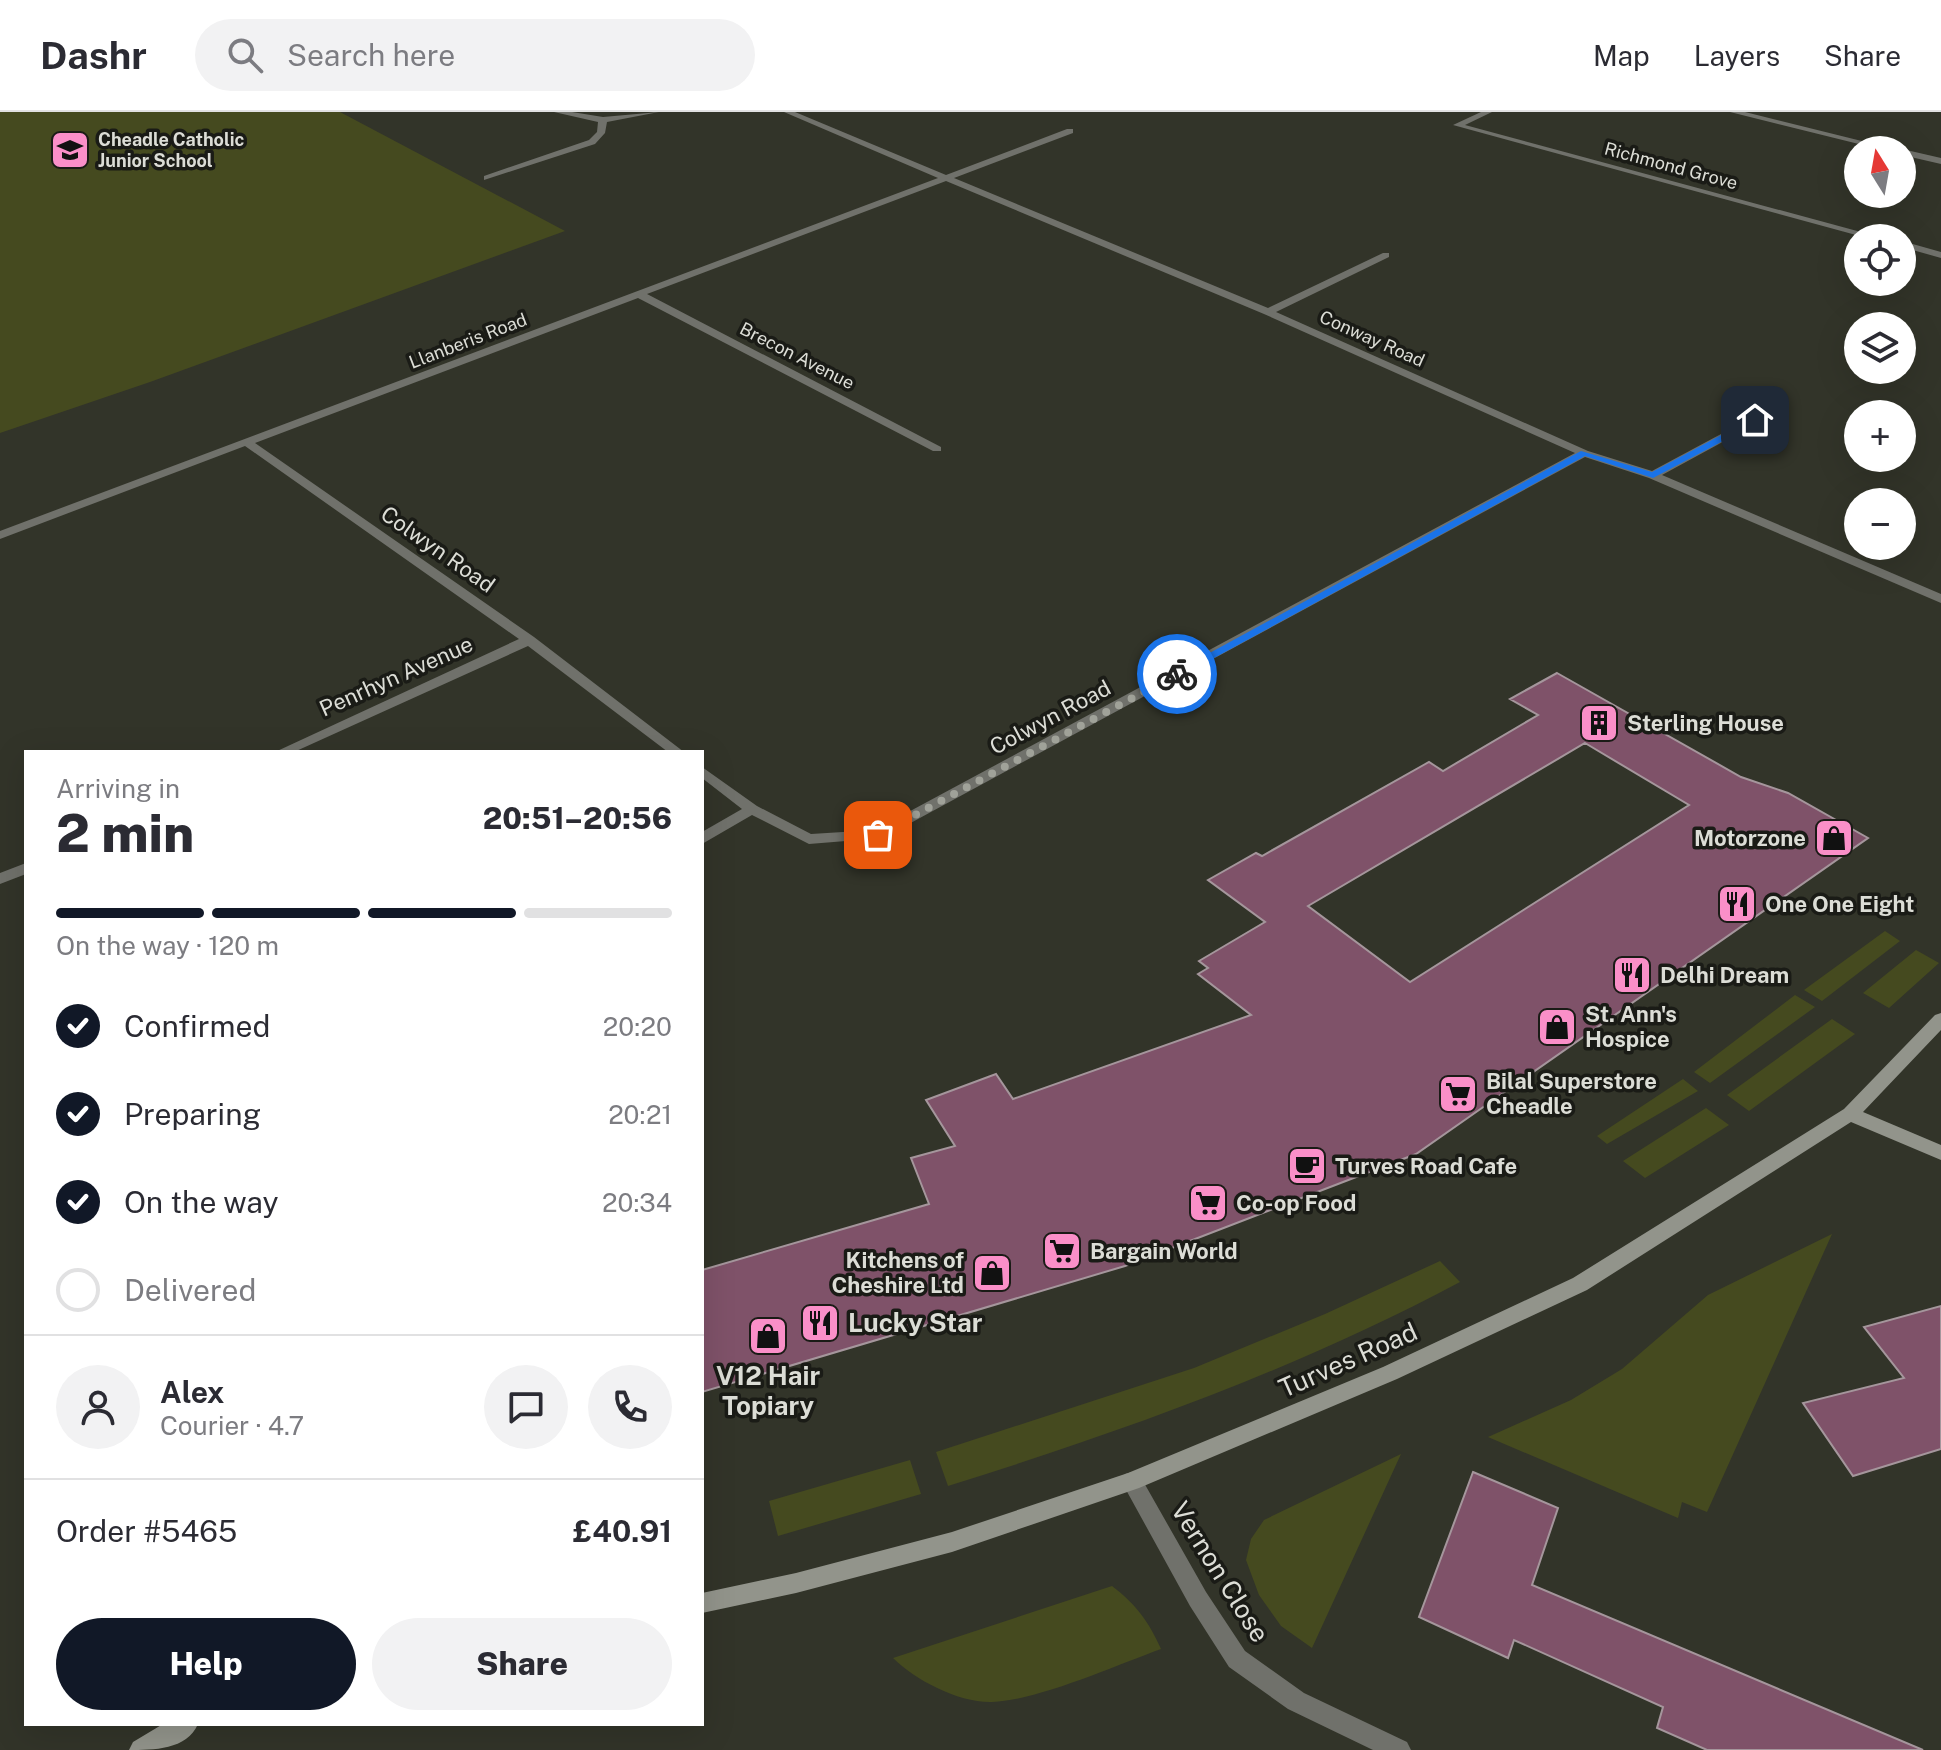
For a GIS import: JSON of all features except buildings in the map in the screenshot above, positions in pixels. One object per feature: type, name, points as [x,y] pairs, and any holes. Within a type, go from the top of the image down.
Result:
[{"type":"street","points":[[558,112],[603,120],[655,112]]},
{"type":"street","name":"Conway Road","points":[[788,112],[1268,312],[1584,453],[1653,475],[1941,599]]},
{"type":"street","name":"Richmond Grove","points":[[1488,112],[1457,125],[1844,229]]},
{"type":"street","points":[[1734,112],[1844,138]]},
{"type":"street","points":[[487,178],[592,142],[601,133],[603,120]]},
{"type":"street","name":"Llanberis Road","points":[[0,535],[1070,131]]},
{"type":"street","points":[[1916,155],[1941,161]]},
{"type":"street","points":[[1916,248],[1941,255]]},
{"type":"street","points":[[1268,312],[1386,255]]},
{"type":"street","name":"Brecon Avenue","points":[[640,295],[937,449]]},
{"type":"street","points":[[1653,475],[1781,406]]},
{"type":"street","name":"Colwyn Road","points":[[248,443],[529,640],[674,750]]},
{"type":"street","name":"Colwyn Road","points":[[704,773],[752,809],[809,839],[878,835],[1584,453]]},
{"type":"street","name":"Penrhyn Avenue","points":[[286,750],[529,640]]},
{"type":"street","points":[[704,838],[752,809]]},
{"type":"street","points":[[0,879],[24,869]]},
{"type":"street","name":"Turves Road","points":[[704,1603],[796,1583],[952,1542],[1132,1481],[1390,1373],[1580,1284],[1850,1114],[1941,1019]]},
{"type":"street","points":[[1850,1114],[1941,1153]]},
{"type":"street","name":"Vernon Close","points":[[1132,1481],[1198,1599],[1237,1659],[1296,1701],[1399,1750]]},
{"type":"street","points":[[141,1750],[183,1726]]},
{"type":"green space","points":[[0,112],[340,112],[565,231],[150,382],[0,433]]},
{"type":"green space","points":[[1885,931],[1900,941],[1822,1001],[1804,990]]},
{"type":"green space","points":[[1916,950],[1939,963],[1889,1008],[1863,993]]},
{"type":"green space","points":[[1795,995],[1815,1007],[1710,1083],[1694,1072]]},
{"type":"green space","points":[[1832,1019],[1855,1034],[1749,1111],[1727,1095]]},
{"type":"green space","points":[[1683,1079],[1698,1091],[1607,1144],[1597,1136]]},
{"type":"green space","points":[[1706,1108],[1729,1125],[1645,1178],[1623,1161]]},
{"type":"green space","points":[[1832,1234],[1707,1512],[1682,1502],[1678,1518],[1488,1437],[1571,1400],[1622,1369],[1708,1295]]},
{"type":"green space","points":[[1440,1261],[1460,1282],[1336,1343],[1144,1420],[948,1486],[936,1452],[1194,1368],[1325,1314]]},
{"type":"green space","points":[[1401,1454],[1312,1648],[1281,1626],[1259,1595],[1246,1560],[1251,1539],[1264,1520]]},
{"type":"green space","points":[[910,1460],[921,1494],[778,1536],[769,1501]]},
{"type":"green space","points":[[1112,1586],[1141,1614],[1161,1649],[1054,1689],[992,1702],[966,1699],[938,1689],[893,1658]]},
{"type":"way so far","points":[[878,835],[1177,674]]},
{"type":"place","name":"Cheadle Catholic Junior School","points":[[70,150]]},
{"type":"place","name":"Sterling House","points":[[1599,723]]},
{"type":"place","name":"Motorzone","points":[[1834,838]]},
{"type":"place","name":"One One Eight","points":[[1737,904]]},
{"type":"place","name":"Delhi Dream","points":[[1632,975]]},
{"type":"place","name":"St. Ann's Hospice","points":[[1557,1027]]},
{"type":"place","name":"Bilal Superstore Cheadle","points":[[1458,1094]]},
{"type":"place","name":"Turves Road Cafe","points":[[1307,1166]]},
{"type":"place","name":"Co-op Food","points":[[1208,1203]]},
{"type":"place","name":"Bargain World","points":[[1062,1251]]},
{"type":"place","name":"Kitchens of Cheshire Ltd","points":[[992,1273]]},
{"type":"place","name":"Lucky Star","points":[[820,1323]]},
{"type":"place","name":"V12 Hair Topiary","points":[[768,1336]]},
{"type":"route","points":[[1177,674],[1584,453],[1653,475],[1755,420]]}]
